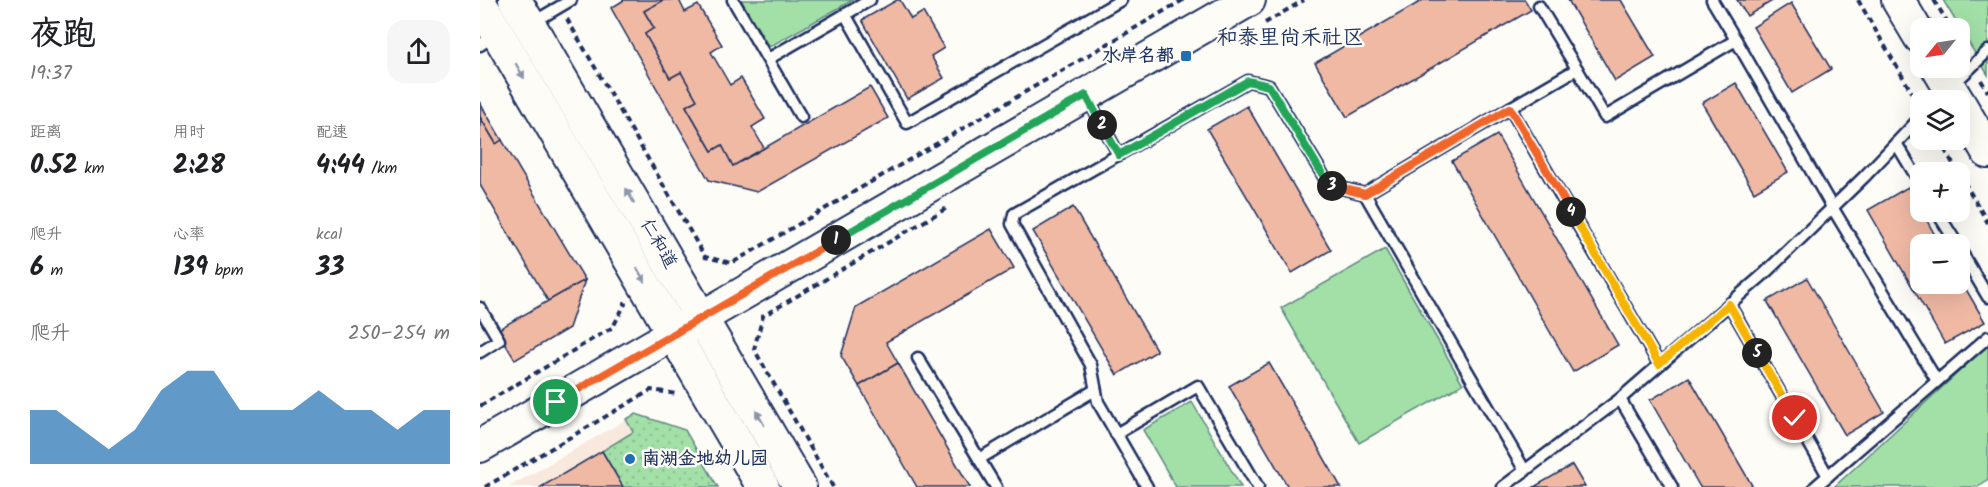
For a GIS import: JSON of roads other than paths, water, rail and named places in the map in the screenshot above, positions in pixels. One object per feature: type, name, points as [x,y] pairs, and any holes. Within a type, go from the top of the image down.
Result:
[{"type":"main road","points":[[1898,0],[1910,20]]},
{"type":"main road","name":"仁和道","points":[[480,3],[489,39],[675,333],[763,487]]},
{"type":"main road","name":"仁和道","points":[[522,12],[800,487]]},
{"type":"main road","points":[[480,446],[1086,95],[1256,12]]},
{"type":"main road","points":[[1970,125],[1988,152]]},
{"type":"lane","points":[[522,12],[560,7],[571,0]]},
{"type":"lane","points":[[733,0],[801,117]]},
{"type":"lane","points":[[768,58],[870,0]]},
{"type":"lane","points":[[845,14],[907,123],[1120,0]]},
{"type":"lane","points":[[1712,0],[1832,207],[1937,381]]},
{"type":"lane","points":[[1539,6],[1605,117],[1736,40]]},
{"type":"lane","points":[[1950,90],[1988,51]]},
{"type":"lane","points":[[1147,487],[1098,402],[1092,365],[1012,224],[1014,213],[1248,81],[1269,86],[1329,185],[1365,194],[1577,69]]},
{"type":"lane","points":[[1086,95],[1119,155]]},
{"type":"lane","points":[[1510,108],[1659,364]]},
{"type":"lane","points":[[1503,487],[1620,399],[1764,274],[1910,128]]},
{"type":"lane","points":[[1896,143],[1910,166]]},
{"type":"lane","points":[[1365,194],[1525,471]]},
{"type":"lane","points":[[1970,266],[1988,297]]},
{"type":"lane","points":[[1729,304],[1828,476]]},
{"type":"lane","points":[[480,308],[499,340],[480,352]]},
{"type":"lane","points":[[1815,487],[1988,337]]},
{"type":"lane","points":[[918,358],[996,487]]},
{"type":"lane","points":[[1116,434],[1198,386],[1258,487]]},
{"type":"lane","points":[[979,459],[1095,390]]},
{"type":"lane","points":[[1620,399],[1672,487]]},
{"type":"place","name":"水岸名都","points":[[1186,56]]},
{"type":"place","name":"南湖金地幼儿园","points":[[630,459]]},
{"type":"district","name":"和泰里尚禾社区","points":[[1290,38]]}]
